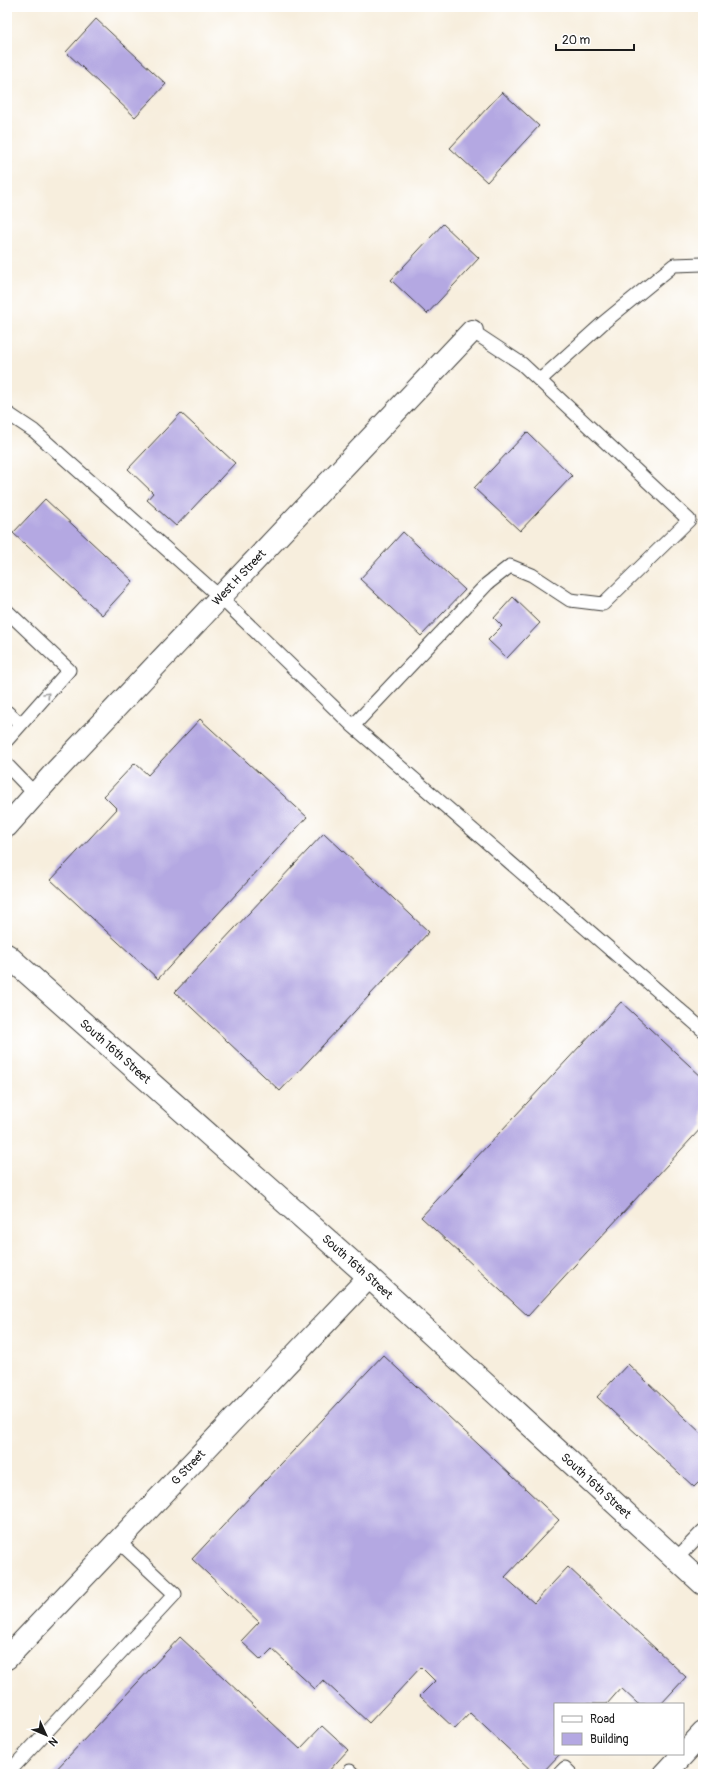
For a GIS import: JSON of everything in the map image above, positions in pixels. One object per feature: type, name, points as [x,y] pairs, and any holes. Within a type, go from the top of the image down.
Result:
[{"type":"street","name":"West H Street","points":[[7,826],[35,794],[220,597],[472,331]]},
{"type":"street","name":"South 16th Street","points":[[7,955],[369,1277],[703,1584]]},
{"type":"street","name":"G Street","points":[[7,1658],[369,1277]]},
{"type":"street","points":[[684,1754],[703,1733]]},
{"type":"street","points":[[665,1774],[683,1755]]},
{"type":"lane","points":[[540,380],[603,323],[674,265],[703,264]]},
{"type":"lane","points":[[353,726],[486,584],[510,566],[532,576],[570,600],[603,604],[689,520],[522,364],[472,331]]},
{"type":"lane","points":[[7,413],[34,431],[220,597],[353,726],[703,1030]]},
{"type":"lane","points":[[7,611],[70,670],[7,740]]},
{"type":"lane","points":[[7,712],[20,724]]},
{"type":"lane","points":[[7,765],[35,794]]},
{"type":"lane","points":[[676,1559],[703,1531]]},
{"type":"lane","points":[[7,1774],[175,1594],[118,1541]]},
{"type":"lane","points":[[559,1774],[565,1768],[571,1774]]},
{"type":"building","points":[[96,19],[166,84],[135,117],[66,52]]},
{"type":"building","points":[[502,92],[539,126],[487,182],[450,148]]},
{"type":"building","points":[[443,224],[479,258],[427,314],[391,280]]},
{"type":"building","points":[[181,413],[235,463],[176,526],[147,500],[153,493],[128,469]]},
{"type":"building","points":[[527,432],[572,476],[520,531],[474,488]]},
{"type":"building","points":[[45,499],[133,581],[102,615],[13,533]]},
{"type":"building","points":[[403,532],[465,590],[421,636],[360,579]]},
{"type":"building","points":[[513,597],[540,623],[507,658],[488,640],[502,626],[494,618]]},
{"type":"building","points":[[200,719],[307,817],[158,979],[51,880],[117,809],[104,796],[135,763],[148,775]]},
{"type":"building","points":[[324,833],[429,932],[280,1091],[175,992]]},
{"type":"building","points":[[621,1002],[703,1078],[703,1126],[528,1316],[421,1217]]},
{"type":"building","points":[[383,1355],[559,1520],[505,1577],[534,1603],[568,1567],[686,1677],[662,1703],[637,1703],[621,1688],[608,1703],[554,1703],[554,1755],[559,1755],[541,1774],[535,1774],[470,1713],[455,1729],[420,1696],[435,1681],[421,1667],[369,1723],[323,1680],[315,1689],[272,1649],[261,1660],[241,1641],[259,1622],[192,1559]]},
{"type":"building","points":[[628,1364],[703,1435],[703,1478],[694,1487],[597,1397]]},
{"type":"building","points":[[180,1637],[300,1749],[322,1726],[348,1750],[326,1774],[52,1774]]}]
